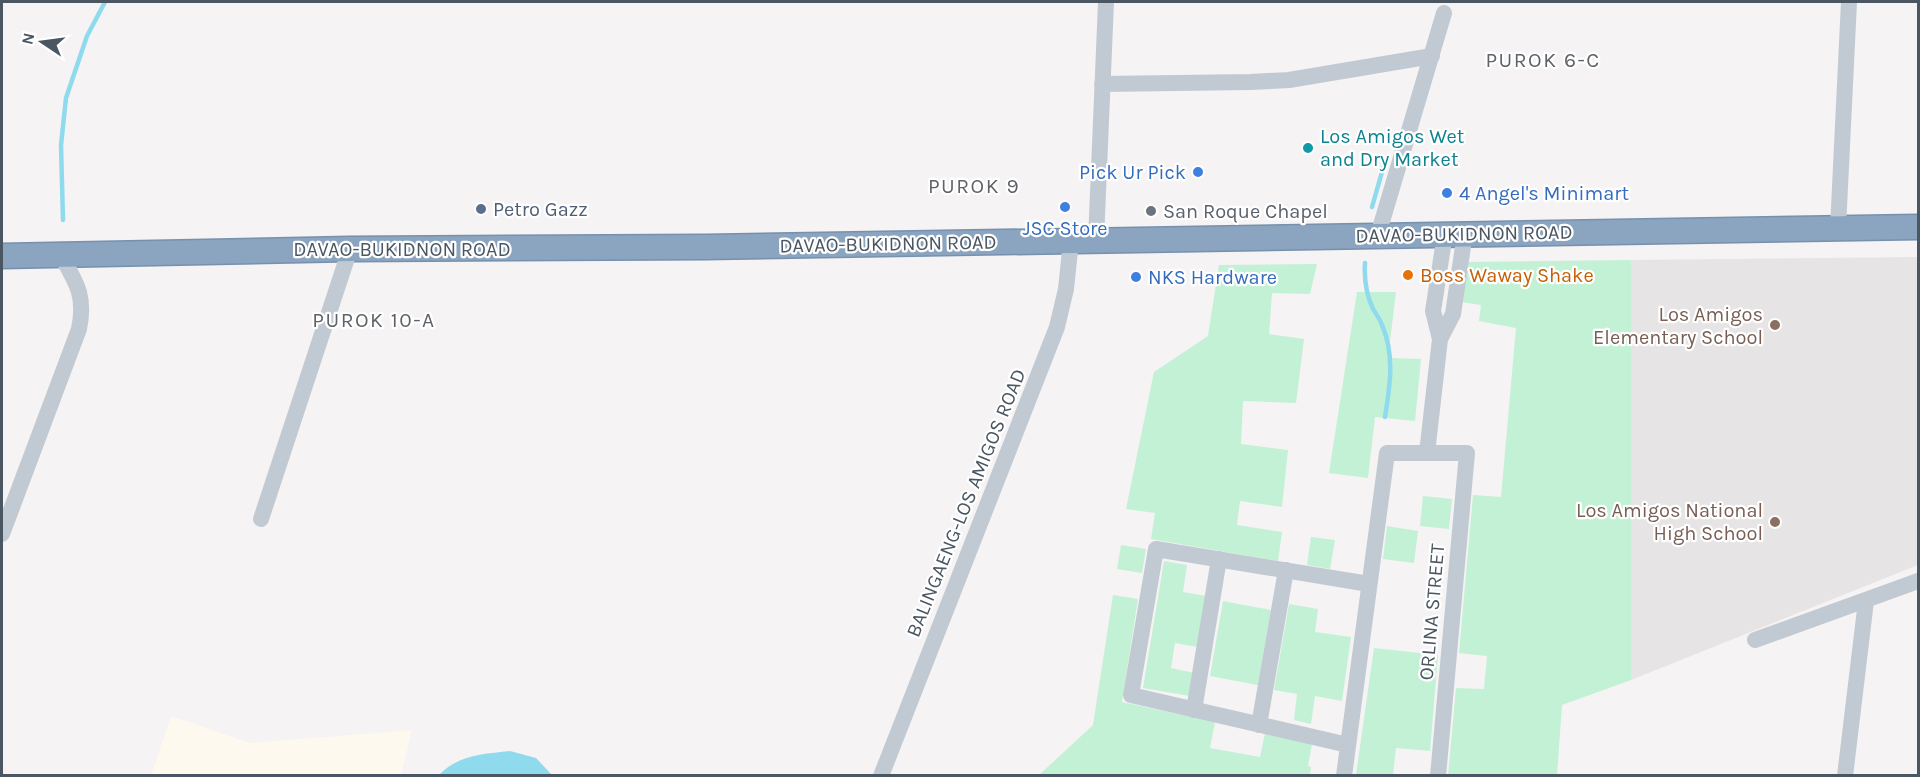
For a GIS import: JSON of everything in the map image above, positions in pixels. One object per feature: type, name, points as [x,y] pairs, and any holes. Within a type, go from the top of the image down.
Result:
[{"type":"highway","name":"DAVAO-BUKIDNON ROAD","points":[[2,256],[1918,227]]},
{"type":"street","points":[[1096,240],[1106,2]]},
{"type":"street","points":[[1838,228],[1849,2]]},
{"type":"street","points":[[1378,235],[1444,13]]},
{"type":"street","points":[[1102,84],[1289,80],[1432,56]]},
{"type":"street","points":[[1344,776],[1387,453],[1427,453],[1440,339],[1453,314],[1455,234]]},
{"type":"street","name":"BALINGAENG-LOS AMIGOS ROAD","points":[[881,776],[1057,327],[1066,288],[1071,241]]},
{"type":"street","points":[[261,519],[350,249]]},
{"type":"street","points":[[2,534],[83,311],[78,289],[60,254]]},
{"type":"street","name":"ORLINA STREET","points":[[1427,453],[1467,453],[1438,776]]},
{"type":"street","points":[[1348,745],[1131,695],[1156,549],[1369,584]]},
{"type":"street","points":[[1194,710],[1219,559]]},
{"type":"street","points":[[1259,725],[1286,570]]},
{"type":"street","points":[[1755,640],[1918,580]]},
{"type":"street","points":[[1845,776],[1866,601]]},
{"type":"shaded area","points":[[1918,257],[1918,565],[1631,680],[1631,260]]},
{"type":"shaded area","points":[[171,716],[250,743],[412,730],[401,775],[151,775]]},
{"type":"green space","points":[[1631,260],[1631,680],[1562,705],[1557,775],[1448,776],[1456,688],[1484,689],[1487,656],[1459,653],[1473,495],[1501,497],[1516,328],[1479,321],[1481,305],[1461,302],[1467,262]]},
{"type":"green space","points":[[1317,264],[1310,294],[1272,293],[1269,334],[1304,339],[1296,403],[1243,401],[1241,444],[1288,450],[1282,507],[1240,501],[1237,525],[1282,532],[1278,561],[1151,539],[1155,513],[1126,509],[1154,372],[1208,336],[1219,265]]},
{"type":"green space","points":[[1357,292],[1396,292],[1388,358],[1421,359],[1415,421],[1375,417],[1368,478],[1329,473]]},
{"type":"green space","points":[[1423,496],[1452,499],[1449,529],[1420,526]]},
{"type":"green space","points":[[1387,526],[1418,531],[1414,563],[1383,559]]},
{"type":"green space","points":[[1311,537],[1335,540],[1330,569],[1307,565]]},
{"type":"green space","points":[[1121,545],[1146,549],[1142,573],[1117,569]]},
{"type":"green space","points":[[1164,561],[1187,565],[1183,592],[1206,596],[1198,647],[1175,643],[1171,668],[1194,673],[1190,696],[1143,688]]},
{"type":"green space","points":[[1113,595],[1138,599],[1122,702],[1215,722],[1210,748],[1260,757],[1265,733],[1312,744],[1308,766],[1311,767],[1310,775],[1038,776],[1093,725]]},
{"type":"green space","points":[[1223,601],[1271,610],[1258,685],[1210,676]]},
{"type":"green space","points":[[1289,604],[1318,609],[1315,632],[1351,637],[1342,701],[1315,696],[1311,724],[1294,720],[1297,694],[1274,690]]},
{"type":"green space","points":[[1374,648],[1438,655],[1430,751],[1396,748],[1393,775],[1356,775]]},
{"type":"water","points":[[510,751],[536,758],[552,775],[439,775],[446,768],[463,759]]},
{"type":"waterway","points":[[63,220],[61,145],[66,98],[87,36],[105,2]]},
{"type":"waterway","points":[[1372,207],[1384,165]]},
{"type":"waterway","points":[[1365,263],[1365,281],[1369,298],[1381,323],[1389,348],[1390,382],[1385,417]]},
{"type":"place","name":"Los Amigos Wet and Dry Market","points":[[1308,148]]},
{"type":"place","name":"Pick Ur Pick","points":[[1198,172]]},
{"type":"place","name":"4 Angel's Minimart","points":[[1447,193]]},
{"type":"place","name":"JSC Store","points":[[1065,207]]},
{"type":"place","name":"Petro Gazz","points":[[481,209]]},
{"type":"place","name":"San Roque Chapel","points":[[1151,211]]},
{"type":"place","name":"Boss Waway Shake","points":[[1408,275]]},
{"type":"place","name":"NKS Hardware","points":[[1136,277]]},
{"type":"place","name":"Los Amigos Elementary School","points":[[1775,325]]},
{"type":"place","name":"Los Amigos National High School","points":[[1775,522]]},
{"type":"district","name":"PUROK 6-C","points":[[1543,60]]},
{"type":"district","name":"PUROK 9","points":[[974,186]]},
{"type":"district","name":"PUROK 10-A","points":[[374,320]]}]
